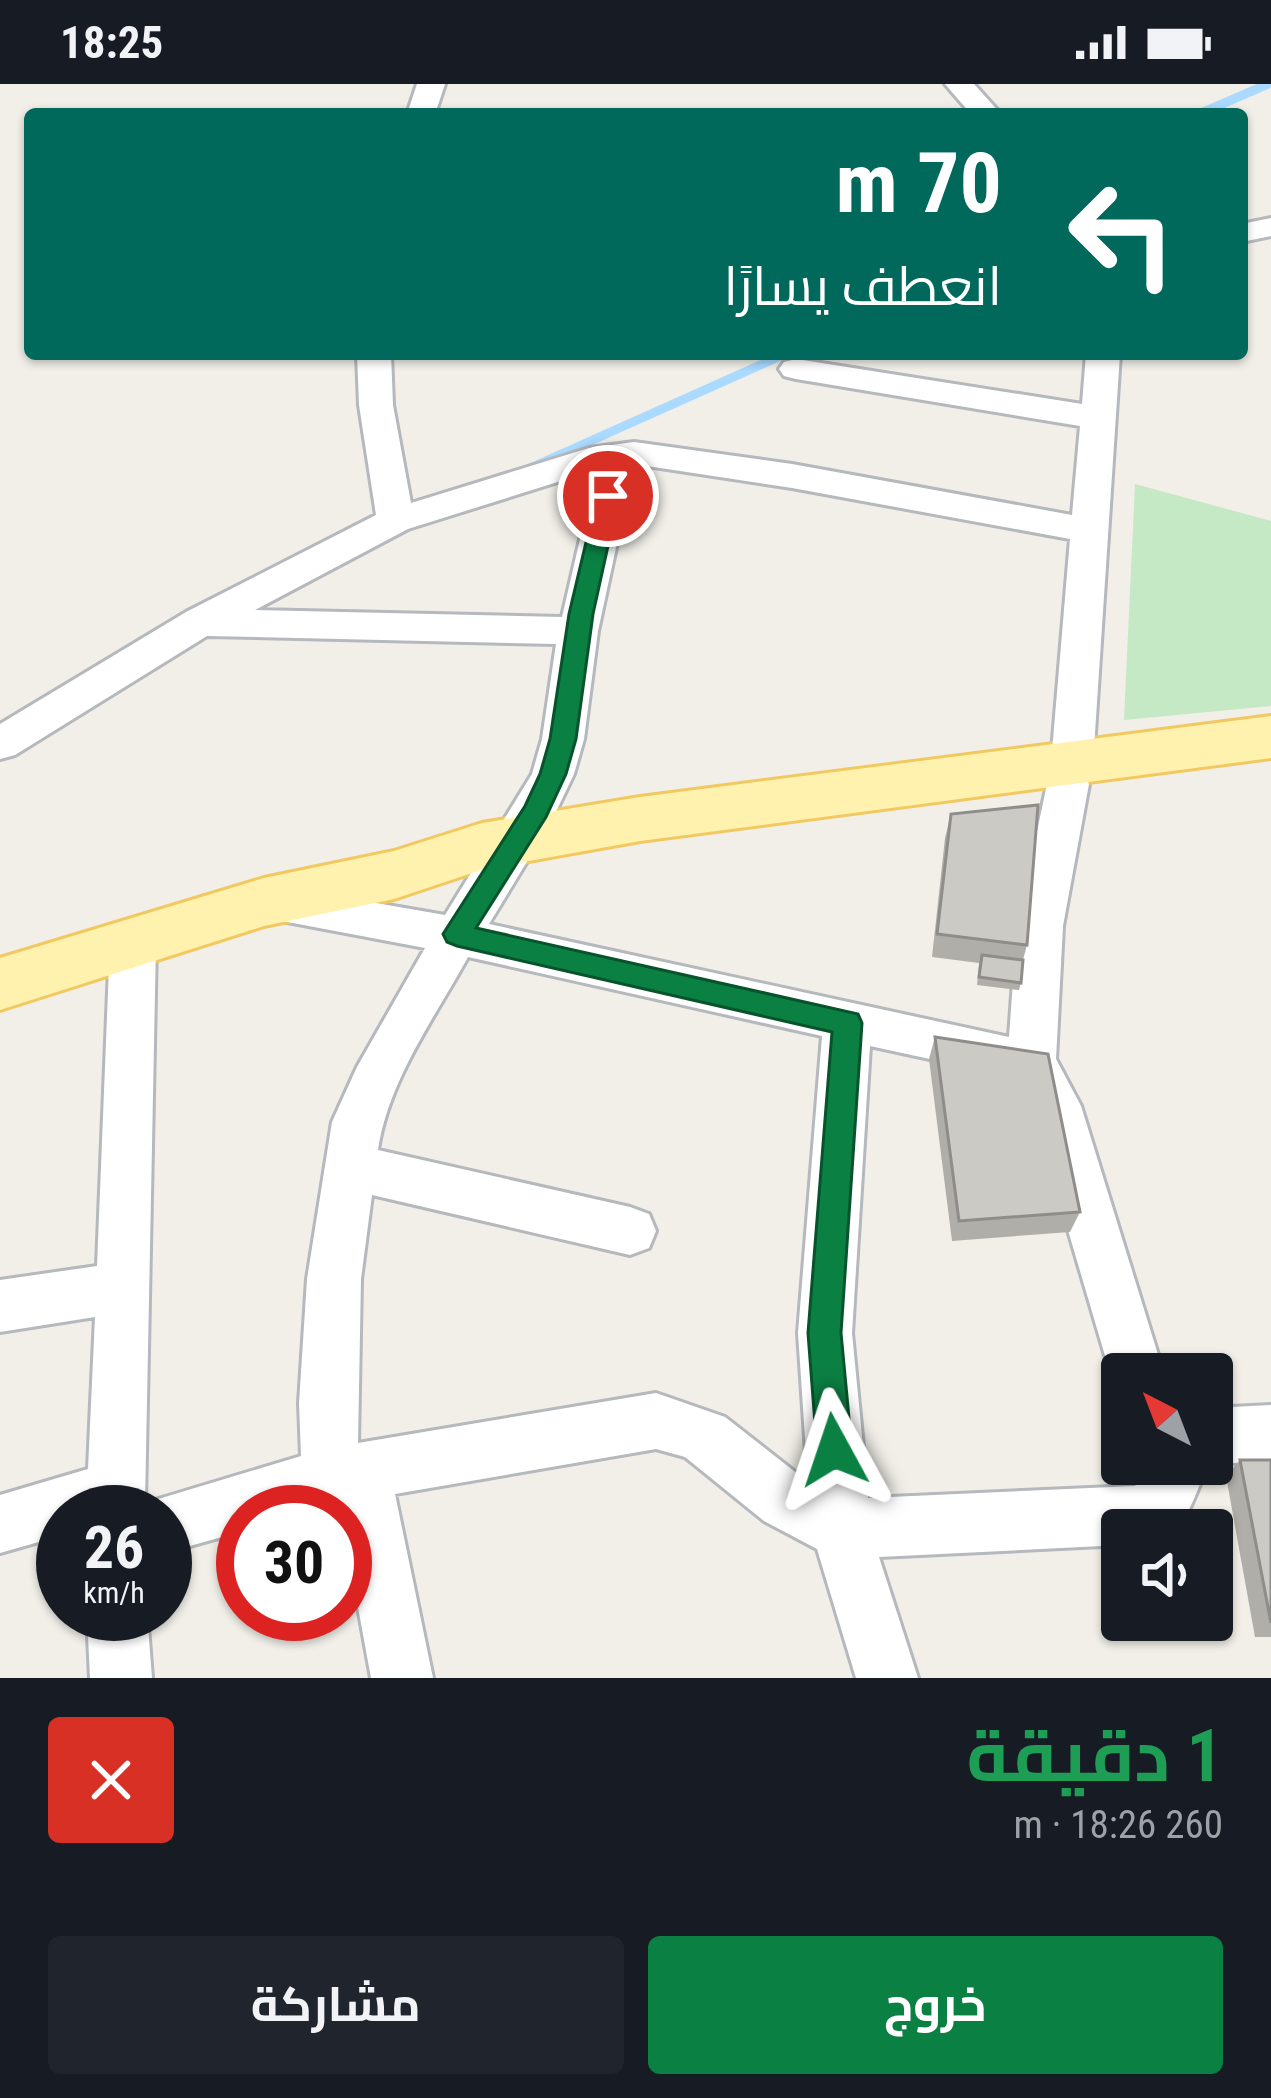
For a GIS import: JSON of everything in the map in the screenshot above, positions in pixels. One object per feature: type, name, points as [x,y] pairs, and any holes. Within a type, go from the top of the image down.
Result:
[{"type":"main road","points":[[0,983],[264,902],[394,875],[507,855],[934,808],[1070,774],[1271,736]]},
{"type":"main road","points":[[1070,774],[1271,757]]},
{"type":"street","points":[[959,84],[981,108]]},
{"type":"street","points":[[374,360],[376,405],[395,520]]},
{"type":"street","points":[[1103,360],[1070,774],[1040,926],[1032,1060],[1056,1106],[1130,1353]]},
{"type":"street","points":[[796,369],[1099,418]]},
{"type":"street","points":[[402,1678],[327,1403],[334,1279],[357,1123],[374,1082],[457,934],[553,774],[563,739],[578,631],[618,453]]},
{"type":"street","points":[[0,744],[200,622],[395,520],[618,453],[792,476],[1092,531]]},
{"type":"street","points":[[200,622],[578,631]]},
{"type":"street","points":[[264,902],[457,934],[1032,1060]]},
{"type":"street","points":[[116,1485],[133,942]]},
{"type":"street","points":[[847,1023],[825,1333],[841,1529],[887,1678]]},
{"type":"street","points":[[351,1166],[630,1231]]},
{"type":"street","points":[[0,1306],[122,1288]]},
{"type":"street","points":[[192,1517],[346,1474],[656,1421],[690,1426],[723,1445],[802,1514],[841,1529],[1143,1515],[1163,1502],[1171,1485]]},
{"type":"street","points":[[1233,1435],[1271,1433]]},
{"type":"street","points":[[0,1524],[36,1517]]},
{"type":"street","points":[[119,1641],[121,1678]]},
{"type":"green space","points":[[1135,484],[1271,521],[1271,706],[1124,720]]},
{"type":"building","points":[[1038,805],[1027,945],[937,934],[951,814]]},
{"type":"building","points":[[982,955],[1023,960],[1021,983],[979,977]]},
{"type":"building","points":[[935,1037],[1048,1054],[1080,1212],[959,1221]]},
{"type":"building","points":[[1240,1460],[1271,1460],[1271,1623]]},
{"type":"waterway","points":[[1213,108],[1268,84]]},
{"type":"waterway","points":[[530,468],[772,360]]},
{"type":"route","points":[[608,496],[553,774],[536,810],[457,934],[847,1023],[825,1333],[834,1450]]}]
